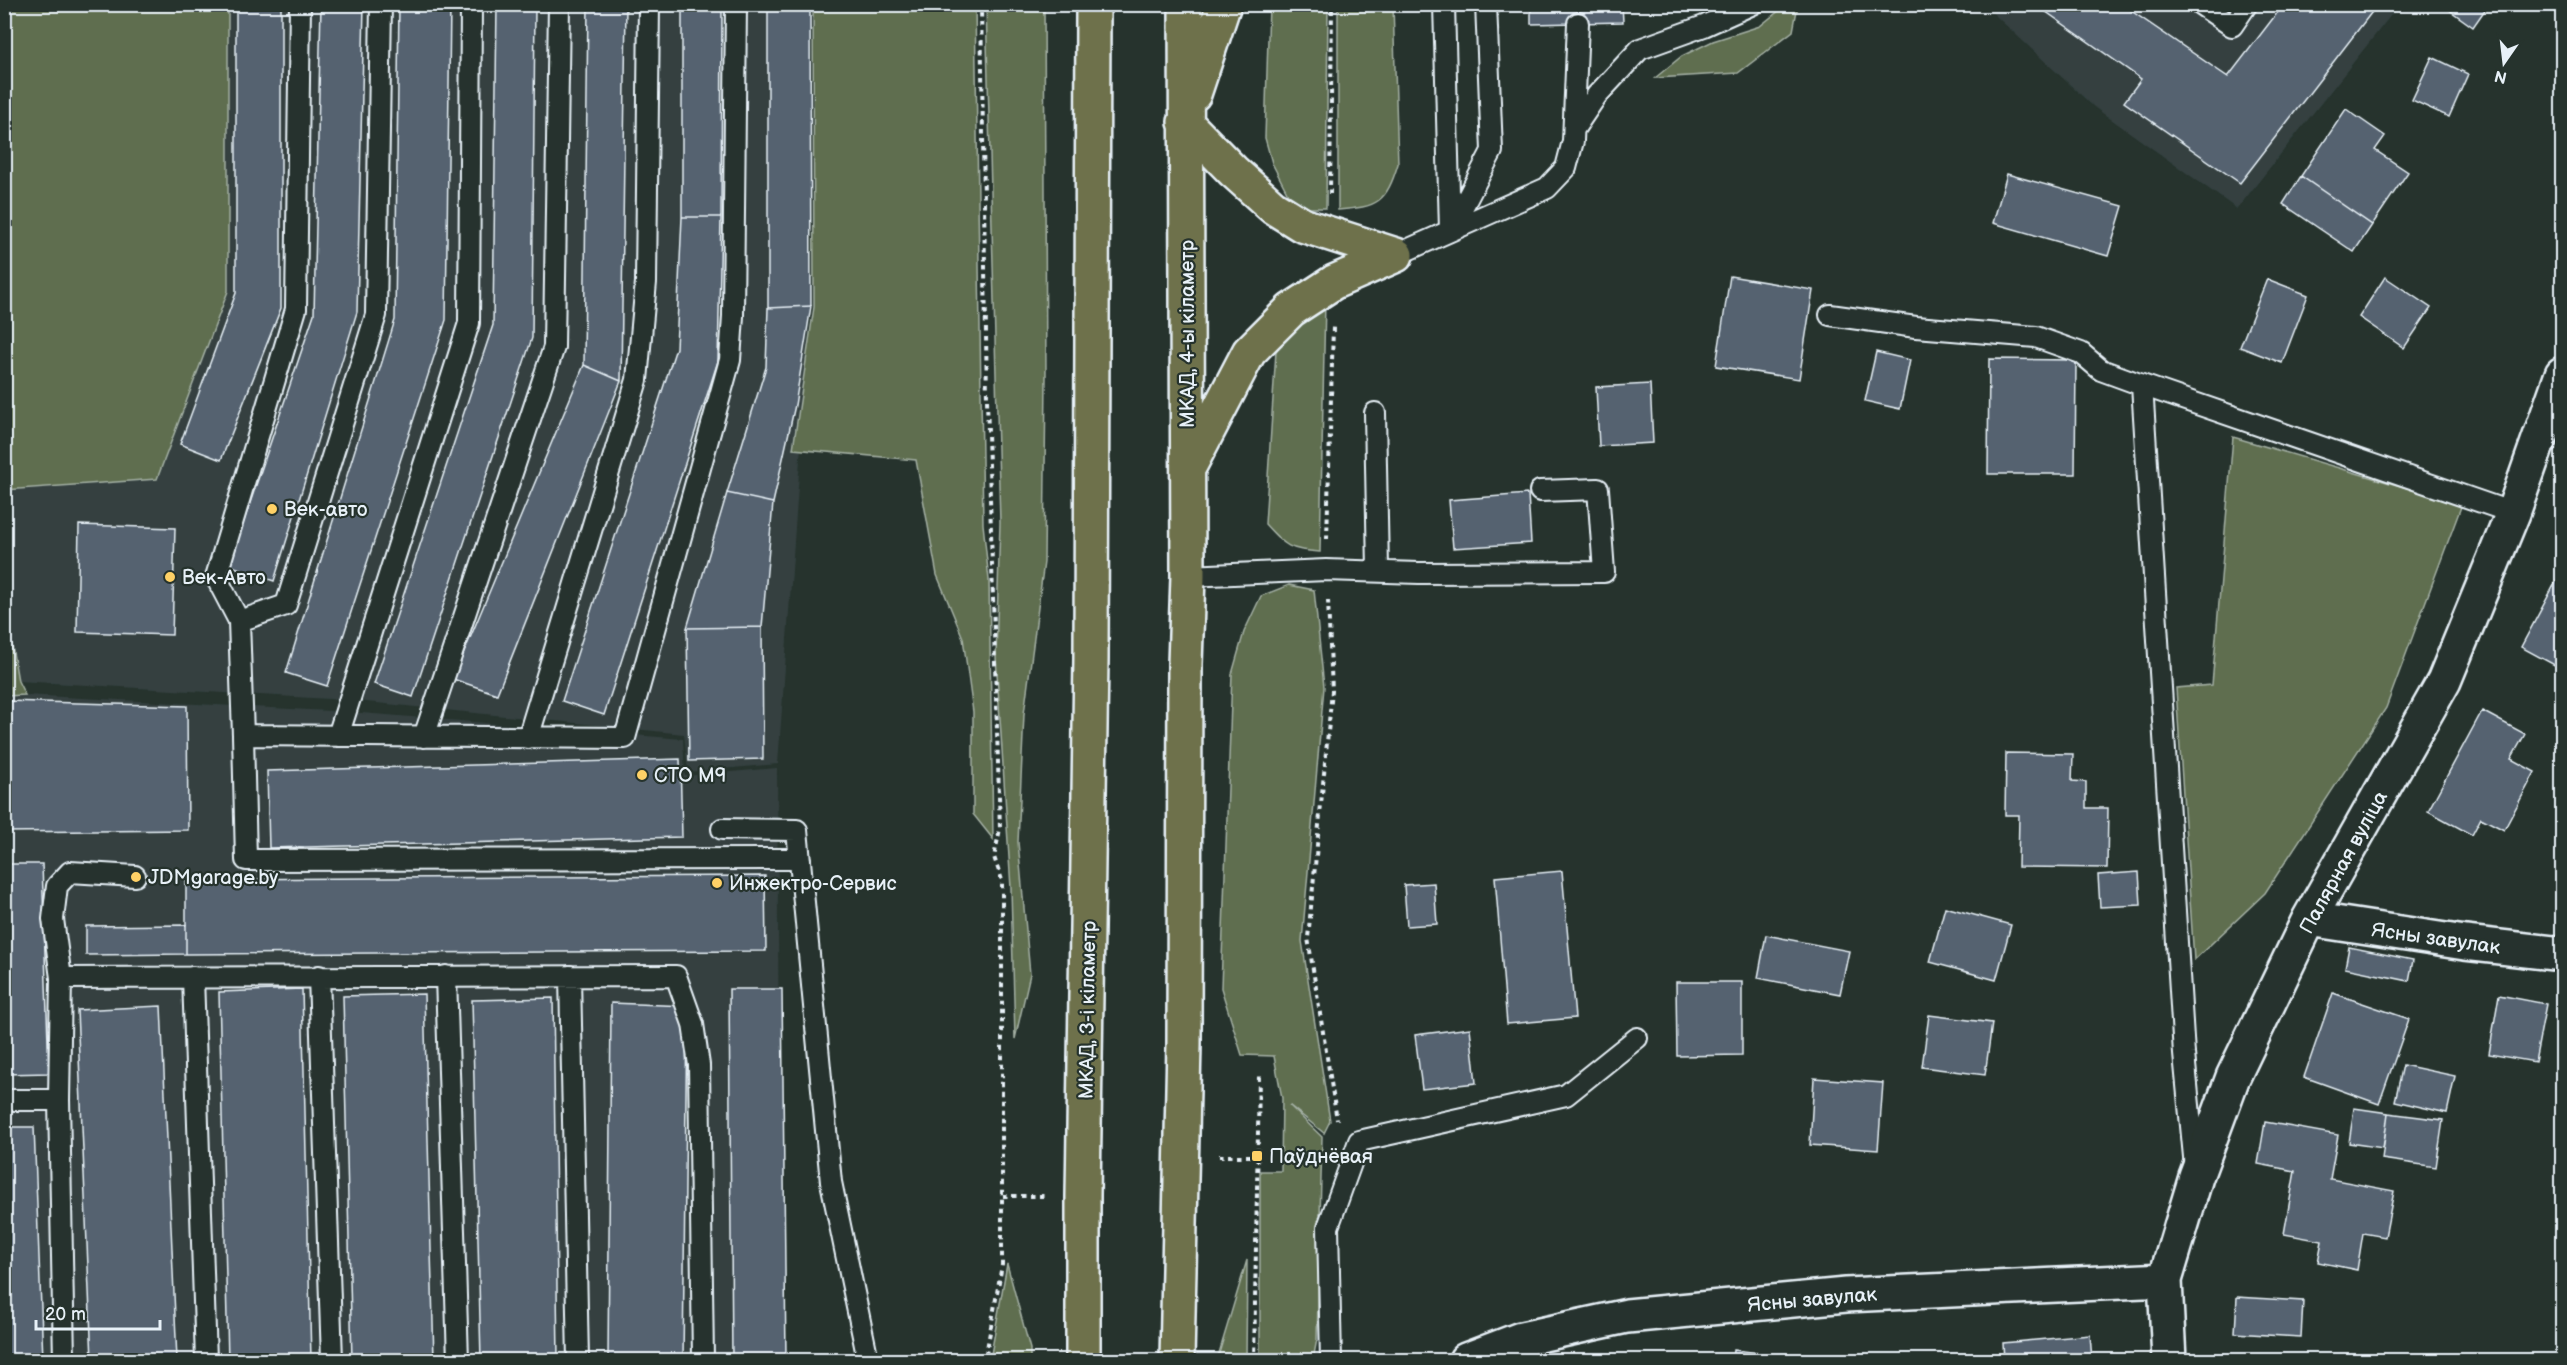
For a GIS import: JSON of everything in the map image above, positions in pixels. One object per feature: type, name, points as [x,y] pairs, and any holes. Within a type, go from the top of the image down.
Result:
[{"type":"highway","name":"МКАД, 3-і кіламетр","points":[[1083,1360],[1091,659],[1093,4]]},
{"type":"highway","name":"МКАД, 4-ы кіламетр","points":[[1177,1360],[1184,1044],[1185,664],[1188,576],[1186,4]]},
{"type":"highway","points":[[1224,4],[1185,122],[1265,200],[1302,225],[1396,255]]},
{"type":"highway","points":[[1188,469],[1249,352],[1291,310],[1334,282],[1396,255]]},
{"type":"street","name":"Палярная вуліца","points":[[2169,1360],[2165,1280],[2196,1177],[2233,1077],[2309,919],[2444,681],[2513,513],[2562,374]]},
{"type":"street","name":"Ясны завулак","points":[[2309,919],[2464,943],[2562,954]]},
{"type":"street","name":"Ясны завулак","points":[[1466,1360],[1521,1339],[1628,1316],[1846,1295],[2165,1280]]},
{"type":"lane","points":[[300,4],[296,309],[216,577],[239,621],[246,860],[800,858]]},
{"type":"lane","points":[[239,621],[286,605],[376,315],[381,4]]},
{"type":"lane","points":[[338,736],[469,323],[471,4]]},
{"type":"lane","points":[[424,737],[554,347],[559,4]]},
{"type":"lane","points":[[528,738],[637,381],[646,282],[649,4]]},
{"type":"lane","points":[[243,735],[625,738],[730,360],[733,316],[736,4]]},
{"type":"lane","points":[[1444,4],[1450,231]]},
{"type":"lane","points":[[1450,231],[1492,151],[1486,4]]},
{"type":"lane","points":[[1574,129],[1597,95],[1640,49],[1704,26],[1753,4]]},
{"type":"lane","points":[[2200,4],[2232,26],[2247,4]]},
{"type":"lane","points":[[1396,255],[1547,188],[1566,168],[1574,129],[1578,23]]},
{"type":"lane","points":[[1830,315],[1916,327],[2036,337],[2081,353],[2101,370],[2513,513]]},
{"type":"lane","points":[[2142,385],[2184,1054],[2196,1177]]},
{"type":"lane","points":[[1375,413],[1378,570]]},
{"type":"lane","points":[[1188,576],[1378,570],[1419,573],[1604,572],[1598,489],[1540,491]]},
{"type":"lane","points":[[722,829],[797,830],[831,1182],[868,1360]]},
{"type":"lane","points":[[64,1360],[59,1100],[61,978],[52,919],[57,886],[70,872],[135,876]]},
{"type":"lane","points":[[319,976],[332,1360]]},
{"type":"lane","points":[[446,976],[458,1360]]},
{"type":"lane","points":[[570,976],[578,1360]]},
{"type":"lane","points":[[61,978],[676,976],[693,1024],[699,1065],[703,1360]]},
{"type":"lane","points":[[193,977],[206,1360]]},
{"type":"lane","points":[[1331,1360],[1328,1227],[1359,1141],[1566,1095],[1637,1038]]},
{"type":"lane","points":[[4,1100],[59,1100]]},
{"type":"path","points":[[981,4],[987,376],[1000,829],[994,857],[1002,879],[1004,1069],[1002,1265],[985,1360]]},
{"type":"path","points":[[1254,1360],[1259,1075]]},
{"type":"shaded area","points":[[227,5],[810,5],[811,306],[778,764],[688,772],[684,734],[347,700],[18,681],[5,601],[4,490],[158,479]]},
{"type":"shaded area","points":[[1984,5],[2399,5],[2237,209],[2094,107]]},
{"type":"shaded area","points":[[25,695],[349,712],[683,739],[685,776],[777,768],[780,1238],[788,1360],[5,1360],[4,696]]},
{"type":"green space","points":[[5,4],[228,5],[228,291],[157,479],[5,490]]},
{"type":"green space","points":[[813,5],[975,5],[983,524],[989,580],[993,839],[973,814],[973,712],[963,638],[937,575],[916,460],[793,449],[814,307]]},
{"type":"green space","points":[[986,5],[1044,5],[1046,377],[1044,562],[1024,714],[1018,842],[1030,974],[1015,1039],[1011,888],[996,657],[1000,523]]},
{"type":"green space","points":[[1269,5],[1328,5],[1326,208],[1309,208],[1290,198],[1272,163],[1265,138]]},
{"type":"green space","points":[[1338,5],[1393,5],[1398,164],[1389,187],[1378,201],[1363,207],[1338,210]]},
{"type":"green space","points":[[1786,5],[1798,5],[1793,31],[1738,73],[1655,78],[1682,56],[1713,41],[1760,26]]},
{"type":"green space","points":[[1325,300],[1320,552],[1289,546],[1265,524],[1276,351],[1292,326]]},
{"type":"green space","points":[[2233,437],[2462,504],[2386,708],[2265,893],[2194,960],[2176,688],[2212,685]]},
{"type":"green space","points":[[1289,585],[1314,590],[1324,687],[1302,941],[1330,1121],[1324,1133],[1289,1105],[1322,1137],[1317,1339],[1313,1360],[1260,1360],[1260,1171],[1281,1171],[1282,1098],[1274,1056],[1242,1055],[1221,988],[1232,674],[1244,632],[1261,596]]},
{"type":"green space","points":[[4,601],[18,681],[25,695],[5,696]]},
{"type":"green space","points":[[1247,1260],[1246,1360],[1217,1360]]},
{"type":"green space","points":[[1007,1264],[1030,1349],[1030,1360],[990,1360]]},
{"type":"building","points":[[236,4],[281,4],[281,308],[221,460],[180,444],[236,293]]},
{"type":"building","points":[[321,4],[364,4],[357,312],[274,581],[229,565],[314,314]]},
{"type":"building","points":[[399,4],[450,4],[446,320],[327,686],[286,673],[395,320]]},
{"type":"building","points":[[497,4],[535,4],[532,338],[413,697],[374,684],[493,325]]},
{"type":"building","points":[[588,4],[626,4],[621,381],[584,365]]},
{"type":"building","points":[[682,4],[722,4],[721,217],[682,217]]},
{"type":"building","points":[[768,4],[810,4],[811,306],[768,308]]},
{"type":"building","points":[[1531,4],[1622,4],[1623,22],[1531,24]]},
{"type":"building","points":[[2035,4],[2121,4],[2228,77],[2284,4],[2378,4],[2240,183],[2124,102],[2141,79]]},
{"type":"building","points":[[2441,4],[2489,4],[2473,27]]},
{"type":"building","points":[[2432,57],[2468,74],[2449,117],[2412,100]]},
{"type":"building","points":[[2346,109],[2385,136],[2375,150],[2408,172],[2372,225],[2301,176]]},
{"type":"building","points":[[2007,174],[2123,206],[2108,256],[1993,223]]},
{"type":"building","points":[[2301,176],[2372,225],[2354,252],[2283,204]]},
{"type":"building","points":[[682,217],[721,217],[718,361],[604,715],[562,701],[676,348]]},
{"type":"building","points":[[1730,276],[1813,290],[1799,379],[1716,366]]},
{"type":"building","points":[[2385,277],[2431,308],[2404,348],[2359,317]]},
{"type":"building","points":[[2267,279],[2308,295],[2282,363],[2240,347]]},
{"type":"building","points":[[811,306],[795,405],[773,503],[727,493],[766,367],[768,308]]},
{"type":"building","points":[[1876,352],[1910,360],[1900,409],[1865,401]]},
{"type":"building","points":[[1989,359],[2076,360],[2075,474],[1988,474]]},
{"type":"building","points":[[584,365],[621,381],[497,694],[453,679]]},
{"type":"building","points":[[1650,384],[1653,443],[1599,446],[1596,387]]},
{"type":"building","points":[[727,493],[773,503],[762,627],[687,628]]},
{"type":"building","points":[[1528,494],[1531,543],[1453,548],[1449,500]]},
{"type":"building","points":[[79,525],[175,528],[172,635],[77,632]]},
{"type":"building","points":[[2560,574],[2562,575],[2562,669],[2521,647]]},
{"type":"building","points":[[762,627],[763,759],[689,761],[687,628]]},
{"type":"building","points":[[4,701],[187,706],[188,830],[4,832]]},
{"type":"building","points":[[2482,711],[2525,734],[2511,759],[2535,772],[2504,830],[2481,818],[2472,835],[2428,811]]},
{"type":"building","points":[[2006,753],[2073,754],[2072,781],[2086,782],[2086,808],[2108,808],[2107,868],[2018,867],[2019,815],[2005,815]]},
{"type":"building","points":[[680,759],[682,837],[269,848],[267,771]]},
{"type":"building","points":[[4,864],[42,864],[49,1073],[4,1074]]},
{"type":"building","points":[[1562,871],[1575,1018],[1507,1024],[1495,877]]},
{"type":"building","points":[[2139,872],[2141,905],[2100,907],[2098,875]]},
{"type":"building","points":[[765,876],[766,951],[186,954],[186,879]]},
{"type":"building","points":[[1434,883],[1437,924],[1407,926],[1404,885]]},
{"type":"building","points":[[1945,907],[2011,925],[1996,980],[1930,962]]},
{"type":"building","points":[[186,925],[186,954],[86,955],[86,926]]},
{"type":"building","points":[[1766,935],[1849,951],[1840,994],[1758,978]]},
{"type":"building","points":[[2349,947],[2413,960],[2409,981],[2345,968]]},
{"type":"building","points":[[1676,982],[1742,982],[1742,1055],[1677,1056]]},
{"type":"building","points":[[302,989],[311,1360],[228,1360],[219,992]]},
{"type":"building","points":[[729,989],[782,989],[786,1360],[732,1360]]},
{"type":"building","points":[[2333,993],[2409,1019],[2379,1104],[2304,1077]]},
{"type":"building","points":[[424,994],[434,1360],[352,1360],[343,996]]},
{"type":"building","points":[[2499,995],[2546,1004],[2535,1062],[2489,1054]]},
{"type":"building","points":[[553,998],[558,1360],[481,1360],[472,1000]]},
{"type":"building","points":[[611,1003],[687,1006],[683,1360],[608,1360]]},
{"type":"building","points":[[161,1006],[177,1360],[92,1360],[77,1010]]},
{"type":"building","points":[[1929,1015],[1992,1023],[1985,1075],[1922,1067]]},
{"type":"building","points":[[1470,1028],[1476,1083],[1422,1089],[1415,1035]]},
{"type":"building","points":[[2403,1065],[2455,1076],[2447,1113],[2395,1101]]},
{"type":"building","points":[[1814,1078],[1883,1083],[1878,1150],[1810,1145]]},
{"type":"building","points":[[2354,1108],[2388,1113],[2383,1148],[2349,1143]]},
{"type":"building","points":[[2388,1113],[2443,1120],[2436,1167],[2382,1159]]},
{"type":"building","points":[[2265,1122],[2338,1135],[2330,1179],[2394,1191],[2385,1237],[2363,1233],[2357,1270],[2318,1262],[2322,1241],[2284,1234],[2295,1171],[2258,1164]]},
{"type":"building","points":[[4,1127],[34,1127],[43,1360],[4,1360]]},
{"type":"building","points":[[2237,1297],[2303,1301],[2301,1337],[2235,1333]]},
{"type":"building","points":[[2090,1335],[2092,1360],[2004,1360],[2003,1343]]},
{"type":"building","points":[[1734,1350],[1777,1355],[1776,1360],[1733,1360]]},
{"type":"place","name":"Век-авто","points":[[272,509]]},
{"type":"place","name":"Век-Авто","points":[[170,577]]},
{"type":"place","name":"СТО М9","points":[[642,775]]},
{"type":"place","name":"JDMgarage.by","points":[[136,877]]},
{"type":"place","name":"Инжектро-Сервис","points":[[717,883]]},
{"type":"place","name":"Паўднёвая","points":[[1257,1156]]}]
